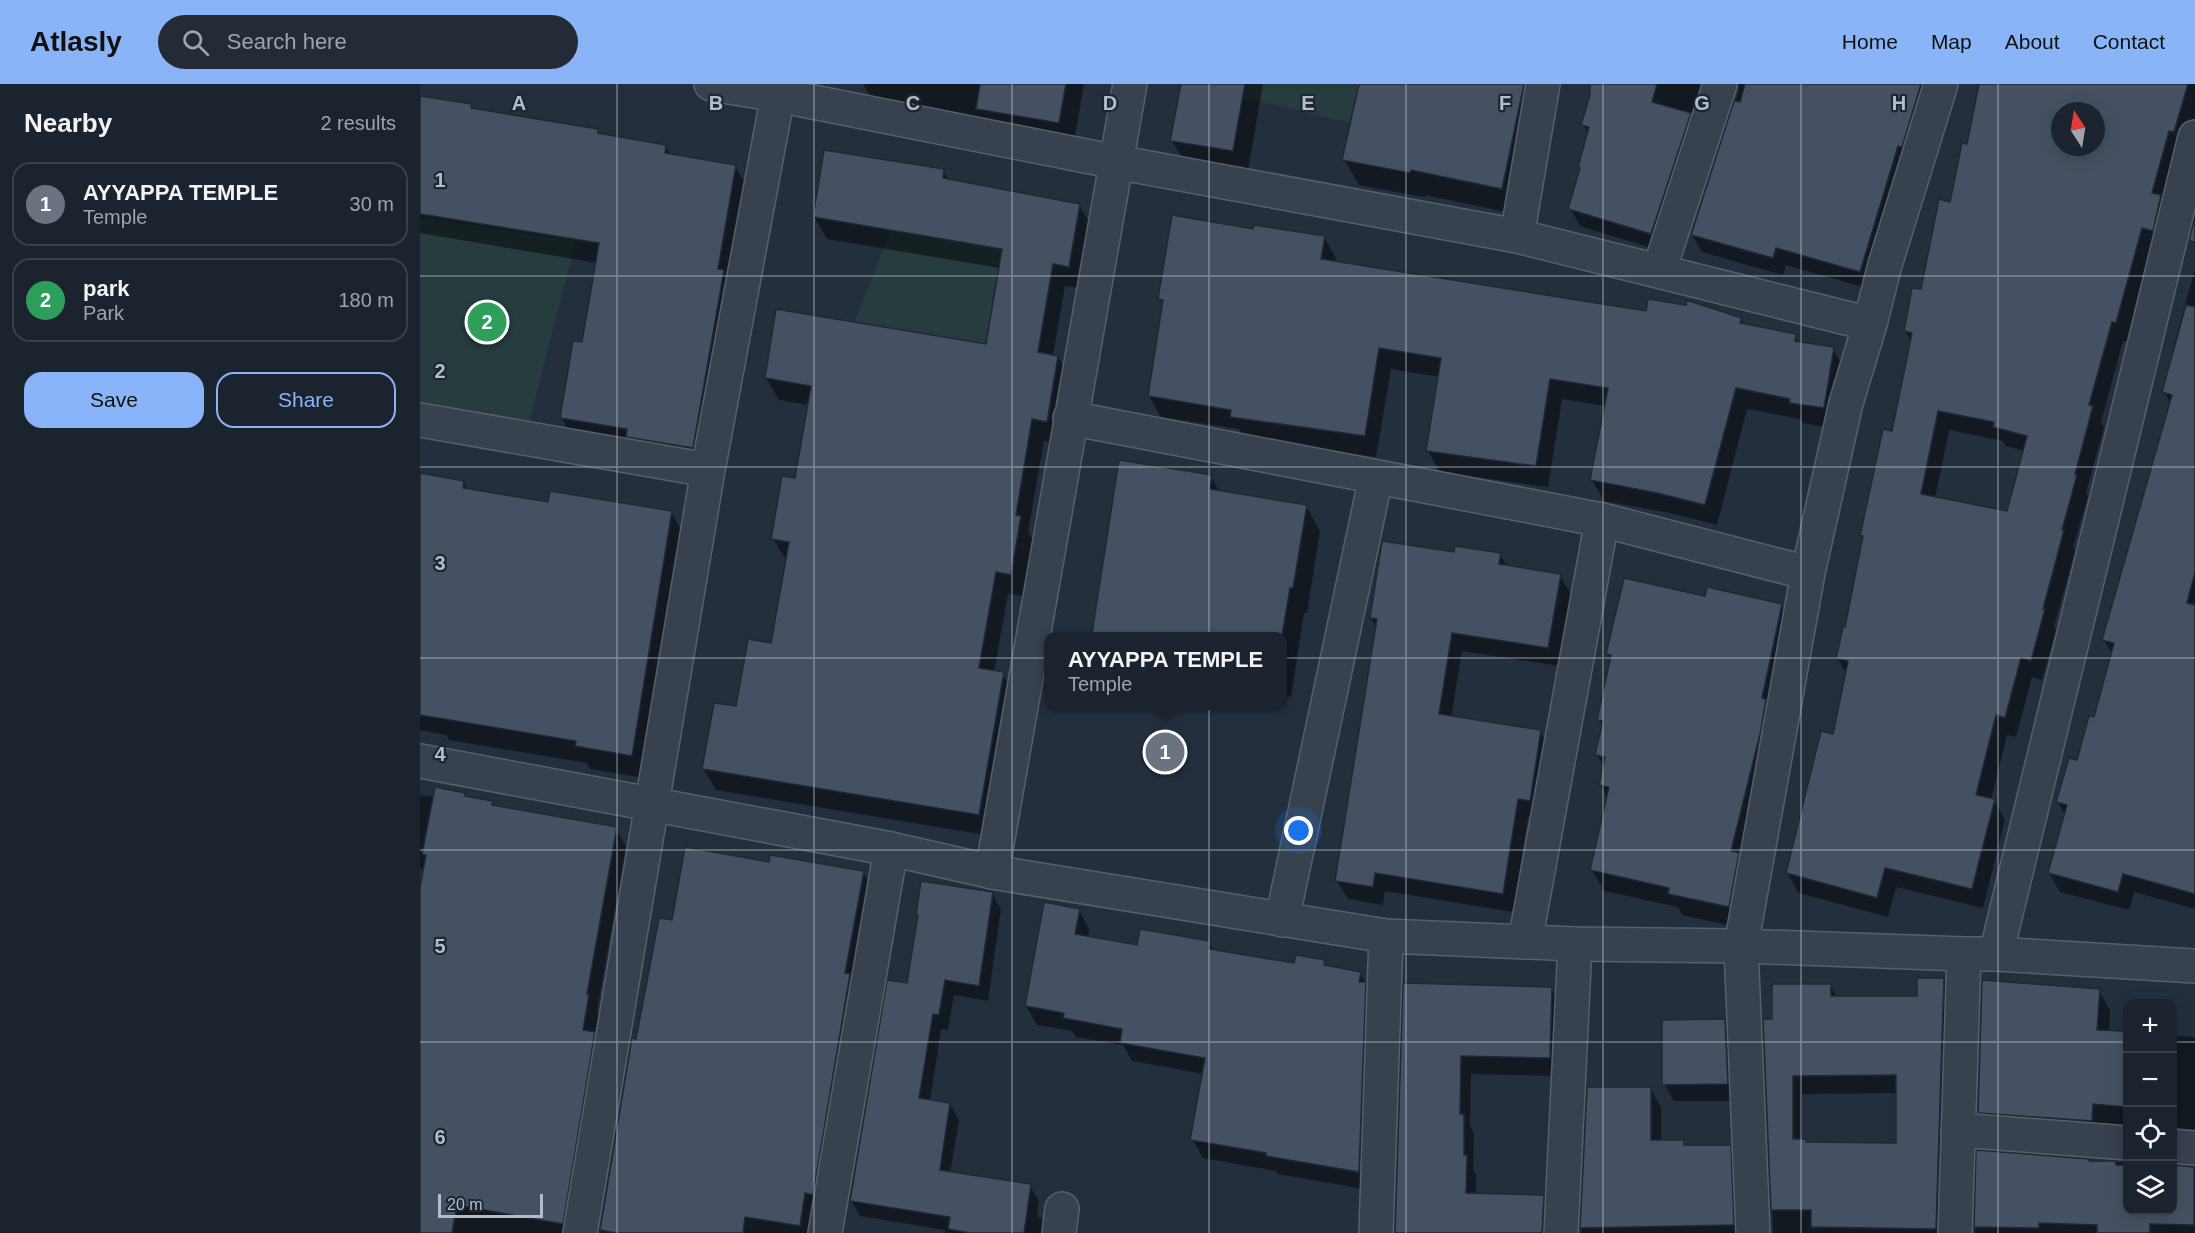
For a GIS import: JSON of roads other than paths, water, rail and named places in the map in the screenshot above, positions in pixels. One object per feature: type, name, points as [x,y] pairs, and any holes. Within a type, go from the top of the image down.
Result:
[{"type":"street","points":[[711,84],[779,90],[1116,162],[1517,236],[1870,324]]},
{"type":"street","points":[[992,873],[1130,84]]},
{"type":"street","points":[[1517,236],[1543,84]]},
{"type":"street","points":[[1659,271],[1720,84]]},
{"type":"street","points":[[1753,1233],[1741,946],[1808,573],[1846,403],[1884,268],[1941,84]]},
{"type":"street","points":[[580,1233],[708,470],[779,90]]},
{"type":"street","points":[[1955,1233],[1958,1131],[1980,954],[2195,137]]},
{"type":"street","points":[[1070,418],[1602,520],[1808,573]]},
{"type":"street","points":[[420,420],[708,470]]},
{"type":"street","points":[[1282,920],[1376,477]]},
{"type":"street","points":[[1525,942],[1602,520]]},
{"type":"street","points":[[421,768],[891,849],[992,873],[1386,936],[1575,944],[1741,946],[1980,954],[2195,966]]},
{"type":"street","points":[[825,1233],[891,849]]},
{"type":"street","points":[[1376,1233],[1386,936]]},
{"type":"street","points":[[1561,1233],[1575,944]]},
{"type":"street","points":[[1958,1131],[2123,1143]]},
{"type":"street","points":[[2177,1146],[2195,1148]]},
{"type":"place","name":"park","points":[[487,322]]},
{"type":"place","name":"AYYAPPA TEMPLE","points":[[1165,752]]}]
